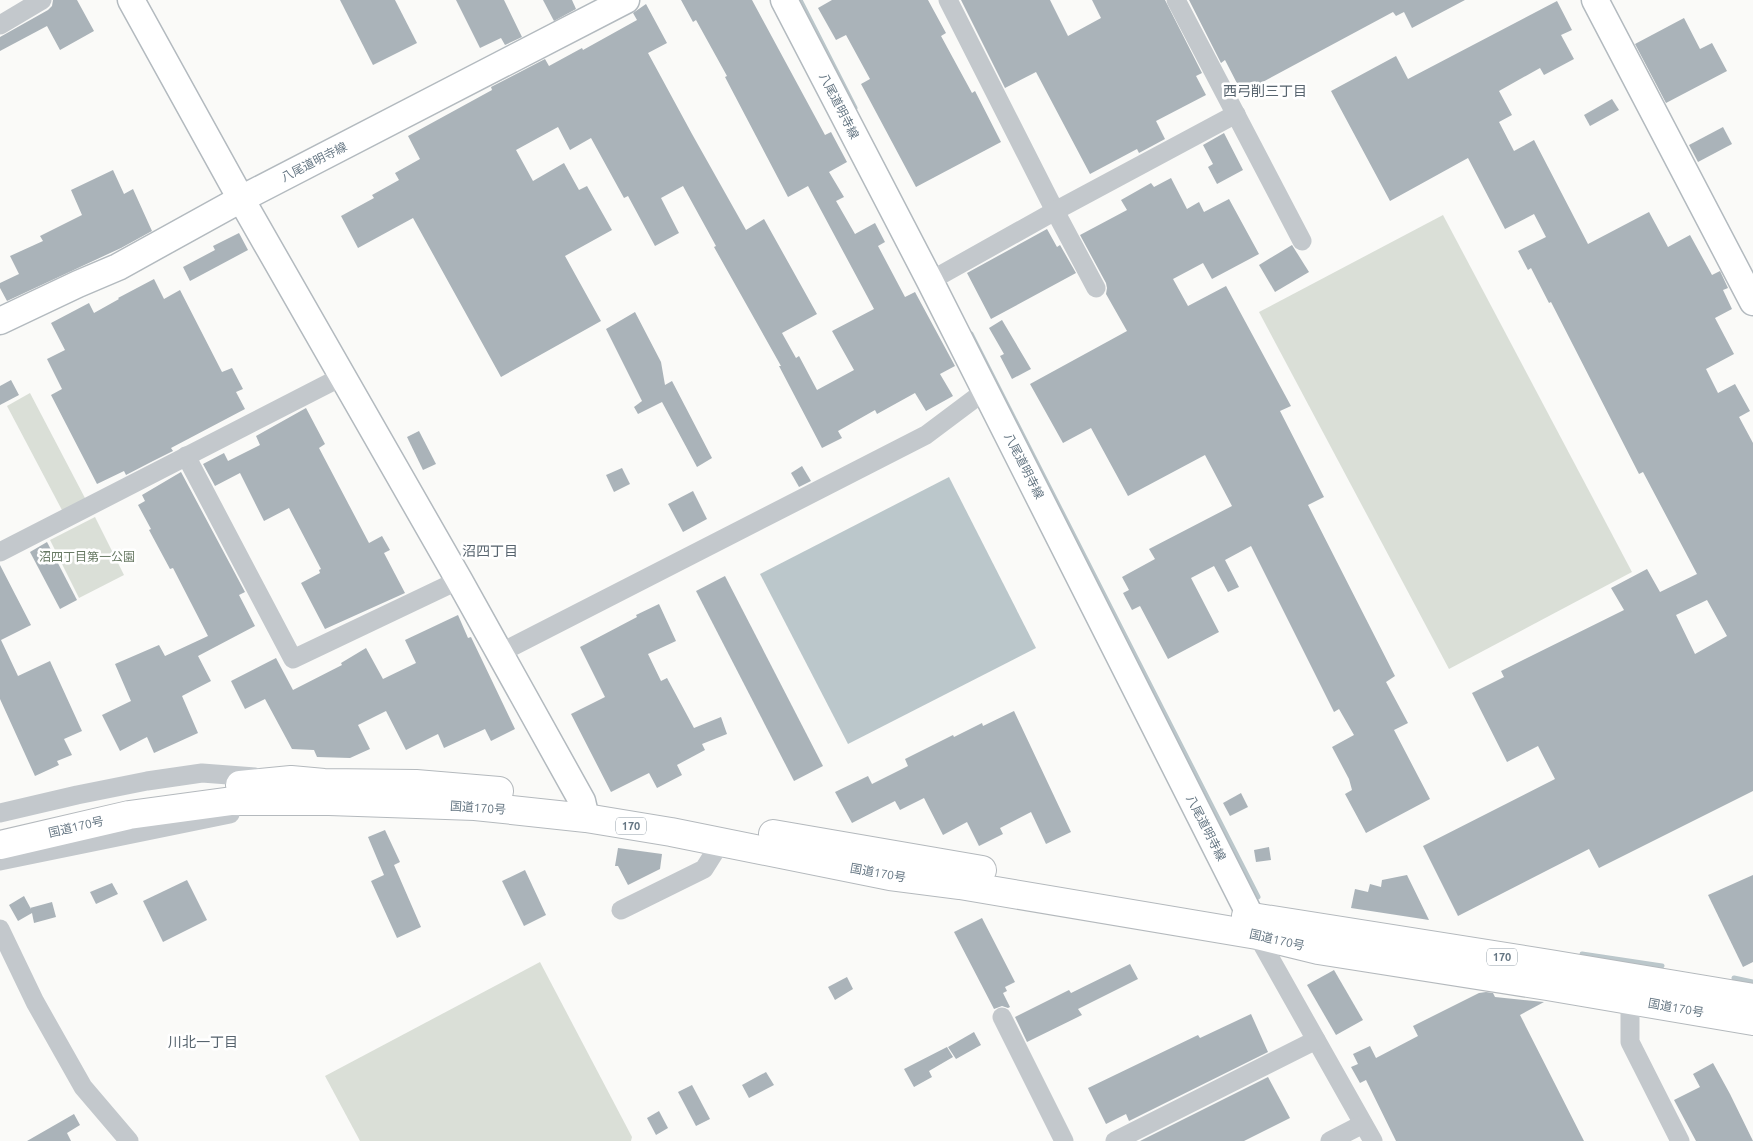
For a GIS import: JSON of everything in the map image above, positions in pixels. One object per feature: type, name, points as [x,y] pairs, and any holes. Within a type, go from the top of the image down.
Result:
[{"type":"highway","name":"国道170号","points":[[0,845],[129,815],[232,802],[293,791],[324,783],[416,784],[474,788],[584,810],[1254,926],[1318,950],[1753,1021]]},
{"type":"highway","name":"国道170号","points":[[0,826],[121,799],[184,790],[293,791]]},
{"type":"highway","name":"国道170号","points":[[584,810],[721,842],[890,876],[1550,964],[1753,998]]},
{"type":"main road","points":[[132,0],[241,199],[500,653],[584,810]]},
{"type":"main road","name":"八尾道明寺線","points":[[0,321],[78,284],[118,268],[241,199],[626,0]]},
{"type":"main road","name":"八尾道明寺線","points":[[784,0],[939,276],[986,390],[1254,926]]},
{"type":"main road","points":[[1595,0],[1753,302]]},
{"type":"street","points":[[0,25],[42,0]]},
{"type":"street","points":[[948,0],[1054,211],[1096,288]]},
{"type":"street","points":[[1176,0],[1302,242]]},
{"type":"street","points":[[939,276],[1054,211],[1236,114]]},
{"type":"street","points":[[0,552],[343,376]]},
{"type":"street","points":[[500,653],[926,435],[986,390]]},
{"type":"street","points":[[186,456],[293,659],[459,580]]},
{"type":"street","points":[[0,813],[147,781],[202,773],[293,791]]},
{"type":"street","points":[[0,861],[293,791]]},
{"type":"street","points":[[621,910],[704,869],[721,842]]},
{"type":"street","points":[[1254,926],[1373,1141]]},
{"type":"street","points":[[0,929],[35,1002],[83,1087],[129,1141]]},
{"type":"street","points":[[1630,1000],[1630,1042],[1680,1141]]},
{"type":"street","points":[[1002,1017],[1064,1141]]},
{"type":"street","points":[[1115,1141],[1316,1040]]},
{"type":"street","points":[[1330,1141],[1363,1124]]},
{"type":"green space","points":[[1443,215],[1632,572],[1449,669],[1259,312]]},
{"type":"green space","points":[[30,393],[86,500],[63,512],[7,406]]},
{"type":"green space","name":"沼四丁目第一公園","points":[[95,517],[124,575],[79,598],[50,540]]},
{"type":"green space","points":[[540,962],[632,1137],[631,1141],[360,1141],[325,1076]]},
{"type":"shaded area","points":[[949,477],[1036,648],[848,744],[760,574]]},
{"type":"building","points":[[53,0],[77,0],[94,31],[60,50],[47,26],[0,51],[0,37],[48,10],[52,6]]},
{"type":"building","points":[[340,0],[395,0],[417,43],[373,65]]},
{"type":"building","points":[[456,0],[504,0],[522,37],[505,45],[501,38],[480,48]]},
{"type":"building","points":[[543,0],[572,0],[576,9],[554,21]]},
{"type":"building","points":[[681,0],[752,0],[825,135],[831,132],[847,162],[829,172],[844,197],[836,201],[855,234],[875,223],[885,242],[878,246],[905,297],[915,292],[955,366],[940,374],[953,396],[926,411],[915,393],[877,414],[875,410],[838,431],[842,438],[822,448],[779,366],[781,366],[714,247],[716,246],[683,186],[661,198],[679,233],[655,246],[628,196],[624,198],[591,138],[570,150],[558,127],[516,150],[533,181],[564,163],[579,190],[587,186],[612,230],[565,256],[601,321],[501,377],[413,218],[358,248],[341,216],[374,198],[372,195],[399,180],[395,173],[420,159],[408,136],[492,90],[491,87],[545,59],[549,66],[582,48],[583,50],[637,20],[633,13],[646,4],[667,43],[648,53],[692,134],[746,230],[764,219],[817,314],[782,333],[796,358],[799,356],[817,390],[854,370],[832,331],[874,309],[808,186],[788,197],[725,77],[727,76],[696,20],[693,22]]},
{"type":"building","points":[[832,0],[928,0],[946,33],[941,36],[972,93],[975,91],[1001,142],[916,187],[861,84],[870,79],[846,35],[836,40],[818,8]]},
{"type":"building","points":[[961,0],[1050,0],[1068,36],[1101,18],[1092,0],[1165,0],[1202,73],[1196,76],[1206,95],[1156,121],[1165,139],[1139,153],[1137,149],[1090,174],[1036,72],[1005,88]]},
{"type":"building","points":[[1189,0],[1465,0],[1412,28],[1404,12],[1396,16],[1393,12],[1242,93],[1225,60],[1221,63]]},
{"type":"building","points":[[1557,1],[1572,30],[1561,35],[1574,59],[1544,75],[1540,68],[1499,91],[1512,115],[1499,122],[1514,151],[1534,140],[1588,244],[1649,212],[1668,247],[1690,235],[1712,275],[1720,271],[1728,288],[1723,290],[1732,309],[1715,318],[1734,354],[1706,369],[1718,393],[1735,384],[1750,411],[1739,417],[1753,443],[1753,791],[1599,868],[1589,849],[1458,916],[1423,846],[1555,779],[1538,746],[1507,762],[1472,693],[1504,677],[1501,671],[1624,610],[1611,588],[1647,569],[1660,592],[1697,574],[1643,472],[1639,474],[1551,302],[1549,303],[1531,268],[1528,270],[1518,251],[1546,237],[1534,214],[1505,229],[1468,158],[1390,201],[1331,91],[1396,56],[1408,79]],"holes":[[[1707,600],[1727,636],[1695,654],[1676,615]]]},
{"type":"building","points":[[1684,18],[1700,49],[1712,43],[1727,71],[1666,103],[1635,44]]},
{"type":"building","points":[[1612,99],[1619,110],[1590,126],[1584,115]]},
{"type":"building","points":[[1723,127],[1732,144],[1698,162],[1689,145]]},
{"type":"building","points":[[1224,133],[1243,170],[1217,184],[1208,167],[1213,164],[1203,145]]},
{"type":"building","points":[[113,170],[124,194],[133,189],[152,231],[121,248],[7,301],[0,288],[0,283],[19,274],[10,256],[43,241],[40,236],[82,215],[71,190]]},
{"type":"building","points":[[1171,178],[1187,209],[1199,202],[1204,212],[1229,199],[1259,254],[1212,279],[1203,263],[1173,279],[1188,306],[1226,286],[1291,406],[1280,411],[1324,497],[1308,505],[1395,676],[1386,682],[1408,723],[1394,730],[1430,799],[1366,833],[1345,794],[1352,790],[1349,779],[1332,747],[1354,735],[1339,709],[1334,712],[1251,546],[1225,560],[1239,587],[1228,592],[1214,566],[1191,578],[1219,632],[1168,659],[1140,606],[1132,610],[1123,593],[1129,590],[1122,577],[1155,559],[1149,549],[1232,506],[1205,455],[1128,496],[1091,428],[1063,443],[1030,384],[1127,331],[1106,294],[1106,283],[1080,235],[1127,210],[1121,200],[1151,183],[1154,187]]},
{"type":"building","points":[[1047,229],[1057,247],[1060,245],[1076,273],[991,319],[967,273]]},
{"type":"building","points":[[239,233],[248,250],[190,281],[183,267],[215,250],[213,246]]},
{"type":"building","points":[[1292,245],[1309,272],[1275,292],[1259,265]]},
{"type":"building","points":[[154,279],[164,299],[180,290],[222,372],[232,368],[243,389],[236,392],[245,409],[171,448],[173,451],[126,475],[124,471],[97,484],[51,395],[62,389],[47,359],[65,350],[51,323],[89,303],[94,313]]},
{"type":"building","points":[[635,312],[661,362],[665,385],[672,381],[712,458],[697,467],[662,402],[638,414],[634,407],[642,401],[606,329]]},
{"type":"building","points":[[1002,320],[1031,369],[1012,379],[1000,356],[1004,354],[989,328]]},
{"type":"building","points":[[11,380],[19,395],[0,405],[0,386]]},
{"type":"building","points":[[306,408],[325,444],[319,448],[369,543],[382,536],[390,550],[384,553],[405,593],[325,629],[301,583],[320,573],[319,570],[321,569],[289,508],[264,521],[240,473],[215,486],[203,464],[224,453],[228,461],[260,445],[256,436]]},
{"type":"building","points":[[419,431],[436,464],[423,470],[407,437]]},
{"type":"building","points":[[802,466],[811,481],[799,487],[791,473]]},
{"type":"building","points":[[622,468],[630,484],[614,492],[606,475]]},
{"type":"building","points":[[181,472],[245,592],[239,595],[255,626],[198,656],[211,681],[182,696],[198,733],[154,753],[147,737],[120,751],[102,715],[131,701],[115,664],[159,645],[165,656],[208,636],[173,568],[170,569],[149,530],[151,529],[138,505],[145,501],[142,495]]},
{"type":"building","points":[[693,491],[707,519],[683,532],[668,504]]},
{"type":"building","points":[[47,542],[77,600],[60,609],[30,552]]},
{"type":"building","points":[[0,565],[31,625],[1,640],[18,676],[50,661],[82,731],[64,739],[72,755],[57,761],[59,765],[35,776],[0,699]]},
{"type":"building","points":[[725,576],[823,766],[794,781],[696,591]]},
{"type":"building","points":[[659,604],[676,641],[648,654],[661,681],[667,678],[694,728],[721,717],[727,734],[702,744],[705,750],[677,765],[682,775],[657,788],[649,773],[611,792],[571,714],[605,697],[580,647]]},
{"type":"building","points":[[458,615],[468,638],[471,637],[515,729],[491,741],[485,729],[444,748],[438,734],[406,750],[386,711],[358,725],[370,749],[350,758],[317,757],[314,750],[292,749],[265,699],[245,709],[231,681],[276,658],[293,690],[342,665],[341,663],[366,648],[383,679],[416,663],[405,640]]},
{"type":"building","points":[[1014,711],[1071,832],[1046,844],[1031,812],[1000,828],[1003,834],[979,846],[967,822],[943,835],[924,798],[900,810],[895,801],[852,823],[835,792],[868,776],[872,784],[908,766],[905,759],[953,735],[954,737],[982,723],[983,726]]},
{"type":"building","points":[[1241,793],[1248,807],[1230,816],[1223,803]]},
{"type":"building","points":[[385,830],[400,862],[394,865],[421,927],[397,938],[371,881],[384,875],[368,837]]},
{"type":"building","points":[[1269,847],[1271,860],[1256,862],[1254,850]]},
{"type":"building","points":[[618,848],[662,854],[660,869],[628,885],[618,866],[615,866]]},
{"type":"building","points":[[525,870],[546,915],[524,926],[502,881]]},
{"type":"building","points":[[1407,875],[1429,920],[1351,908],[1355,889],[1368,892],[1370,884],[1381,887],[1382,880]]},
{"type":"building","points":[[1753,875],[1753,962],[1743,967],[1708,895]]},
{"type":"building","points":[[187,880],[207,920],[163,942],[143,901]]},
{"type":"building","points":[[112,883],[118,894],[96,904],[90,892]]},
{"type":"building","points":[[24,896],[30,908],[52,902],[56,917],[34,923],[32,913],[18,921],[9,905]]},
{"type":"building","points":[[982,918],[1015,982],[1005,987],[1007,991],[1003,993],[1010,1007],[1008,1008],[1002,1006],[994,1009],[954,932]]},
{"type":"building","points":[[1130,964],[1138,979],[1078,1009],[1082,1015],[1027,1042],[1015,1017],[1069,990],[1071,993]]},
{"type":"building","points":[[1334,970],[1363,1020],[1336,1035],[1307,985]]},
{"type":"building","points":[[847,977],[853,989],[835,1000],[828,987]]},
{"type":"building","points":[[1479,993],[1493,993],[1495,997],[1544,1002],[1520,1015],[1584,1141],[1396,1141],[1366,1080],[1360,1083],[1351,1067],[1358,1064],[1353,1054],[1370,1046],[1376,1058],[1418,1036],[1413,1026]]},
{"type":"building","points":[[1251,1014],[1268,1052],[1129,1121],[1126,1114],[1106,1124],[1088,1088],[1198,1035],[1200,1038]]},
{"type":"building","points":[[974,1032],[981,1045],[956,1059],[948,1047]]},
{"type":"building","points":[[947,1047],[953,1057],[929,1071],[932,1077],[914,1087],[904,1069]]},
{"type":"building","points":[[1713,1063],[1753,1141],[1696,1141],[1674,1100],[1700,1087],[1693,1074]]},
{"type":"building","points":[[766,1072],[774,1085],[749,1098],[742,1085]]},
{"type":"building","points":[[1268,1077],[1290,1118],[1244,1141],[1140,1141]]},
{"type":"building","points":[[692,1085],[710,1119],[696,1126],[678,1092]]},
{"type":"building","points":[[659,1111],[668,1128],[656,1135],[647,1118]]},
{"type":"building","points":[[74,1114],[80,1125],[67,1133],[71,1141],[27,1141]]},
{"type":"waterway","points":[[800,0],[855,108]]},
{"type":"waterway","points":[[971,334],[1258,897]]},
{"type":"waterway","points":[[1582,954],[1662,966]]},
{"type":"waterway","points":[[1734,978],[1753,982]]},
{"type":"district","name":"西弓削三丁目","points":[[1265,91]]},
{"type":"district","name":"沼四丁目","points":[[490,551]]},
{"type":"district","name":"川北一丁目","points":[[203,1042]]}]
